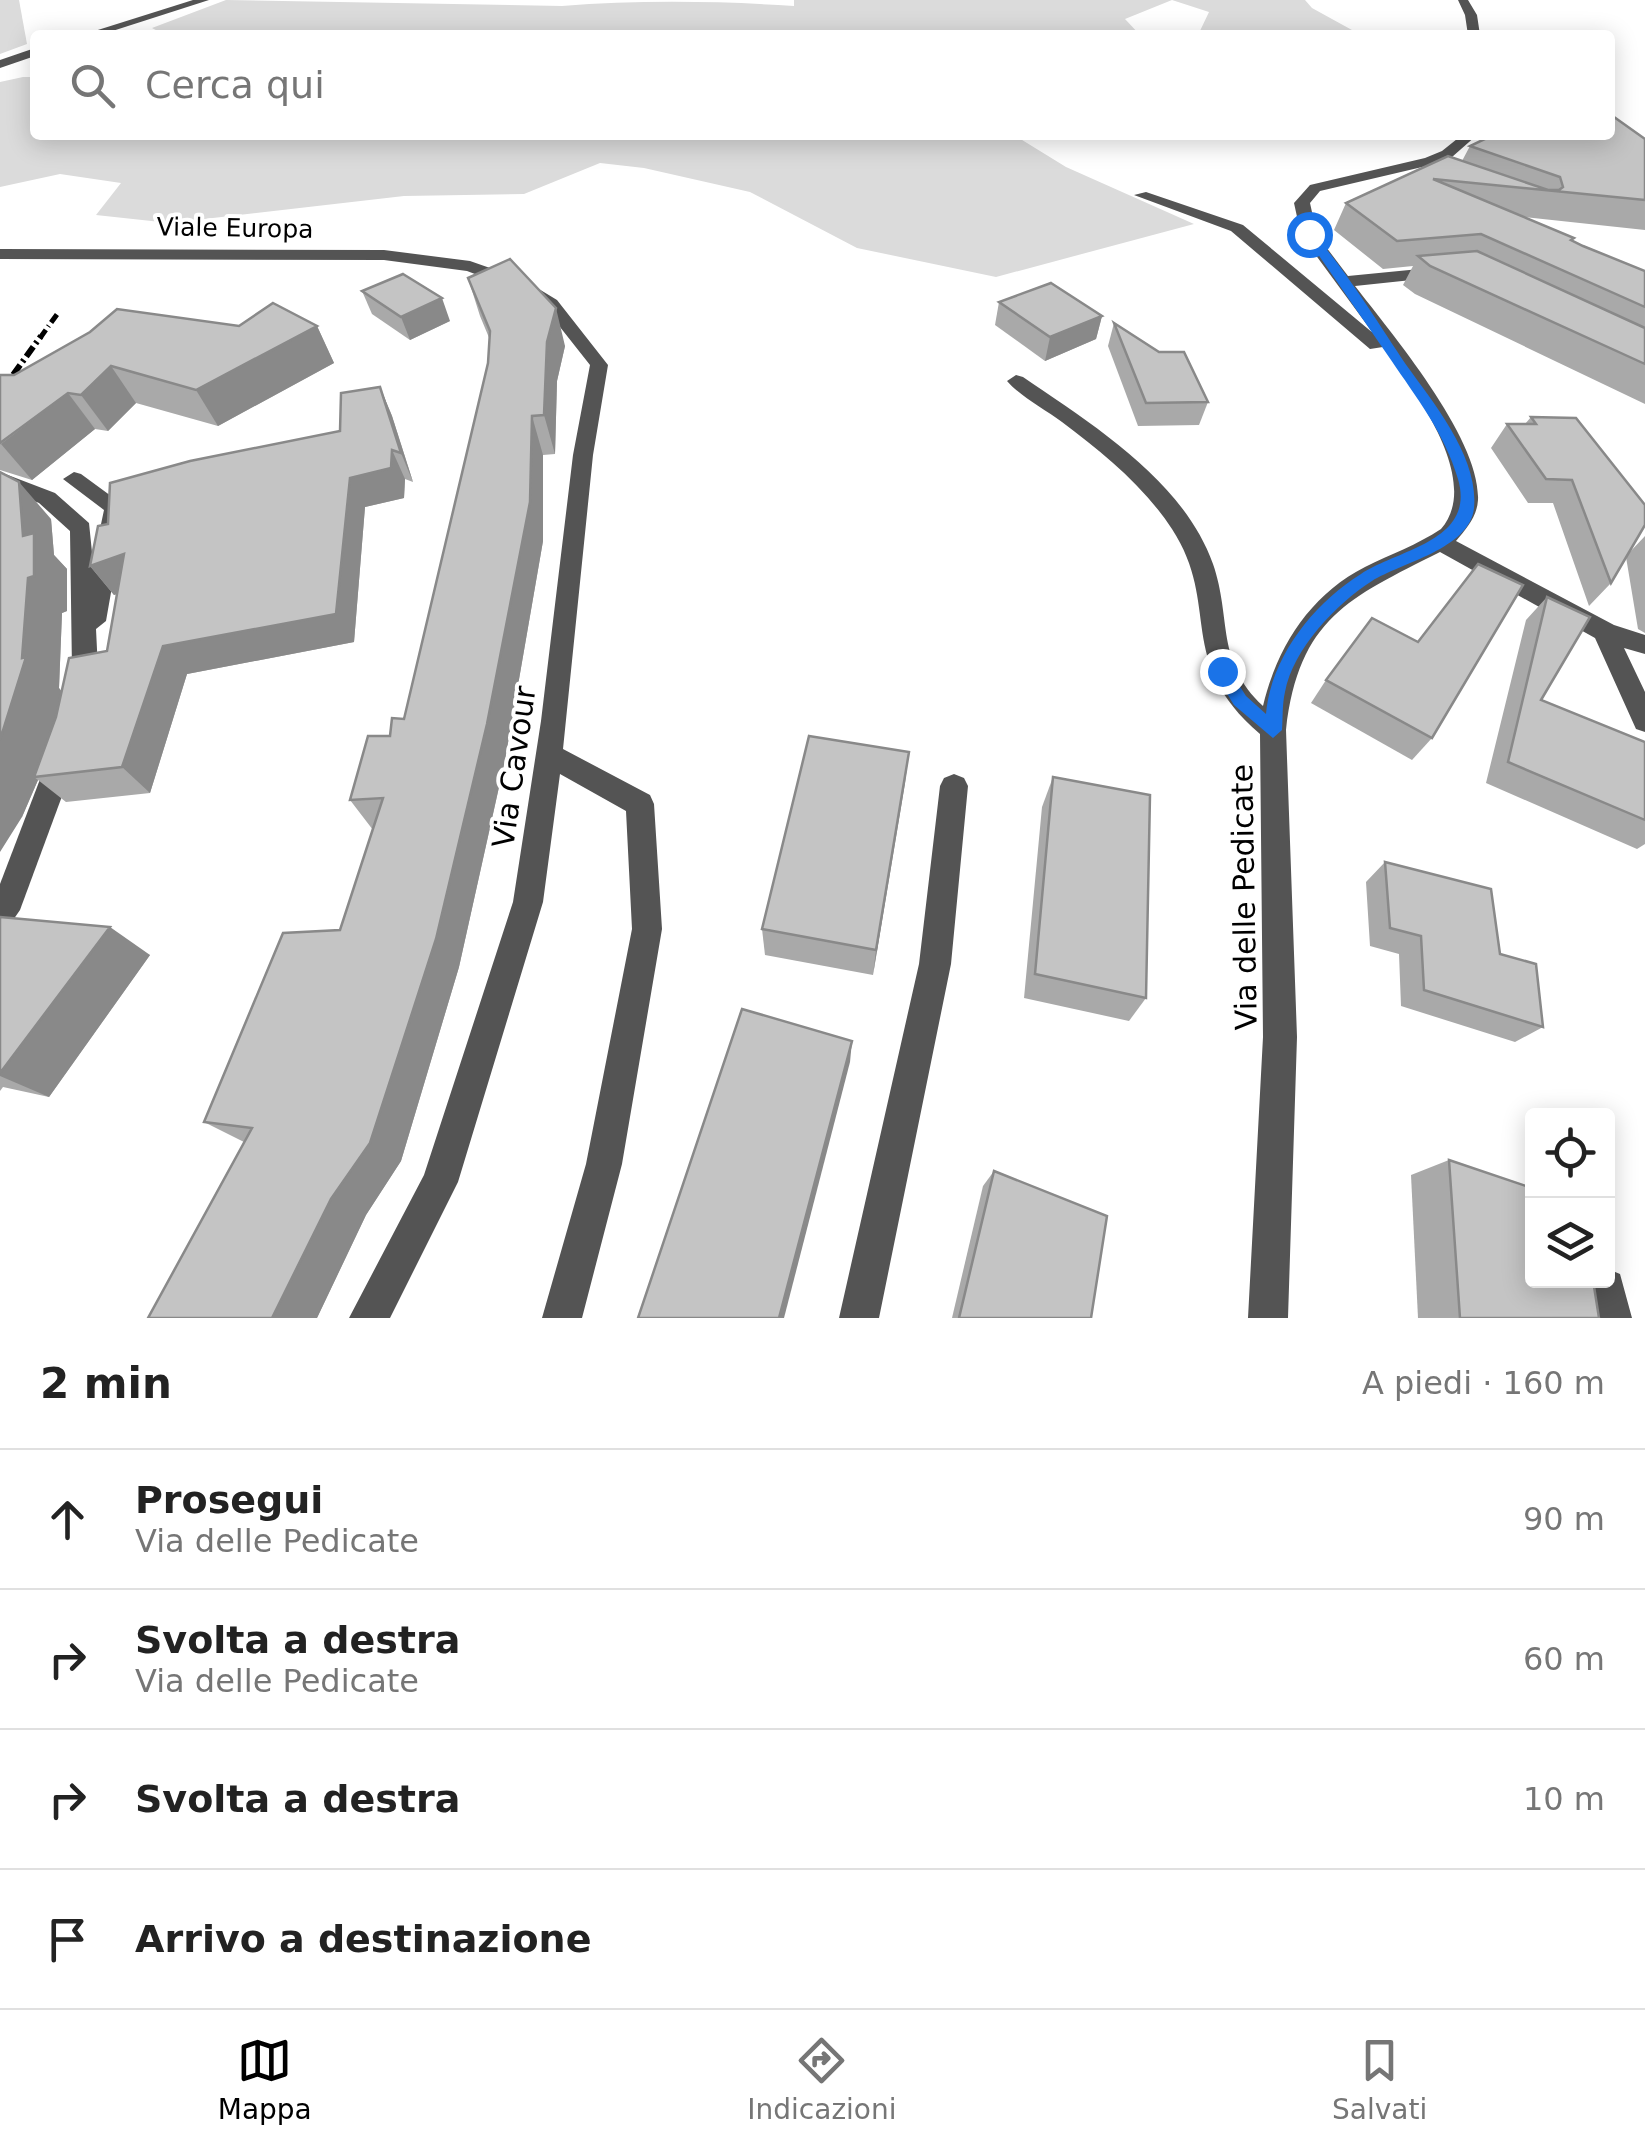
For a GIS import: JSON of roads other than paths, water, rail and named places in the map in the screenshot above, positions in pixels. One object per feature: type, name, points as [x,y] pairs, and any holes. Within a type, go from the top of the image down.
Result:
[{"type":"street","points":[[105,30],[204,0]]},
{"type":"street","points":[[1463,0],[1473,30]]},
{"type":"street","points":[[0,64],[30,54]]},
{"type":"street","points":[[1464,140],[1422,169],[1324,185],[1303,197],[1301,210],[1306,228],[1448,436],[1466,480],[1467,512],[1440,542],[1606,632],[1645,644]]},
{"type":"street","points":[[1141,195],[1216,218],[1246,234],[1406,371]]},
{"type":"street","name":"Viale Europa","points":[[0,254],[384,255],[470,266]]},
{"type":"street","name":"Via Cavour","points":[[368,1318],[440,1182],[528,902],[582,467],[599,364],[551,304],[518,284],[470,266]]},
{"type":"street","points":[[1342,282],[1464,270]]},
{"type":"street","points":[[1016,380],[1099,441],[1176,518],[1195,548],[1208,582],[1222,671],[1240,700],[1273,730]]},
{"type":"street","points":[[0,479],[47,498],[81,528],[84,670]]},
{"type":"street","points":[[74,479],[115,507],[75,706]]},
{"type":"street","name":"Via delle Pedicate","points":[[1268,1318],[1280,1037],[1273,730],[1276,692],[1286,664],[1331,604],[1368,576],[1440,542]]},
{"type":"street","points":[[1606,632],[1645,722]]},
{"type":"street","points":[[0,914],[54,786],[66,742]]},
{"type":"street","points":[[549,755],[640,804],[647,929],[604,1164],[562,1318]]},
{"type":"street","points":[[859,1318],[935,964],[954,786]]},
{"type":"railway","points":[[40,338],[58,313]]},
{"type":"railway","points":[[0,393],[41,336]]}]
